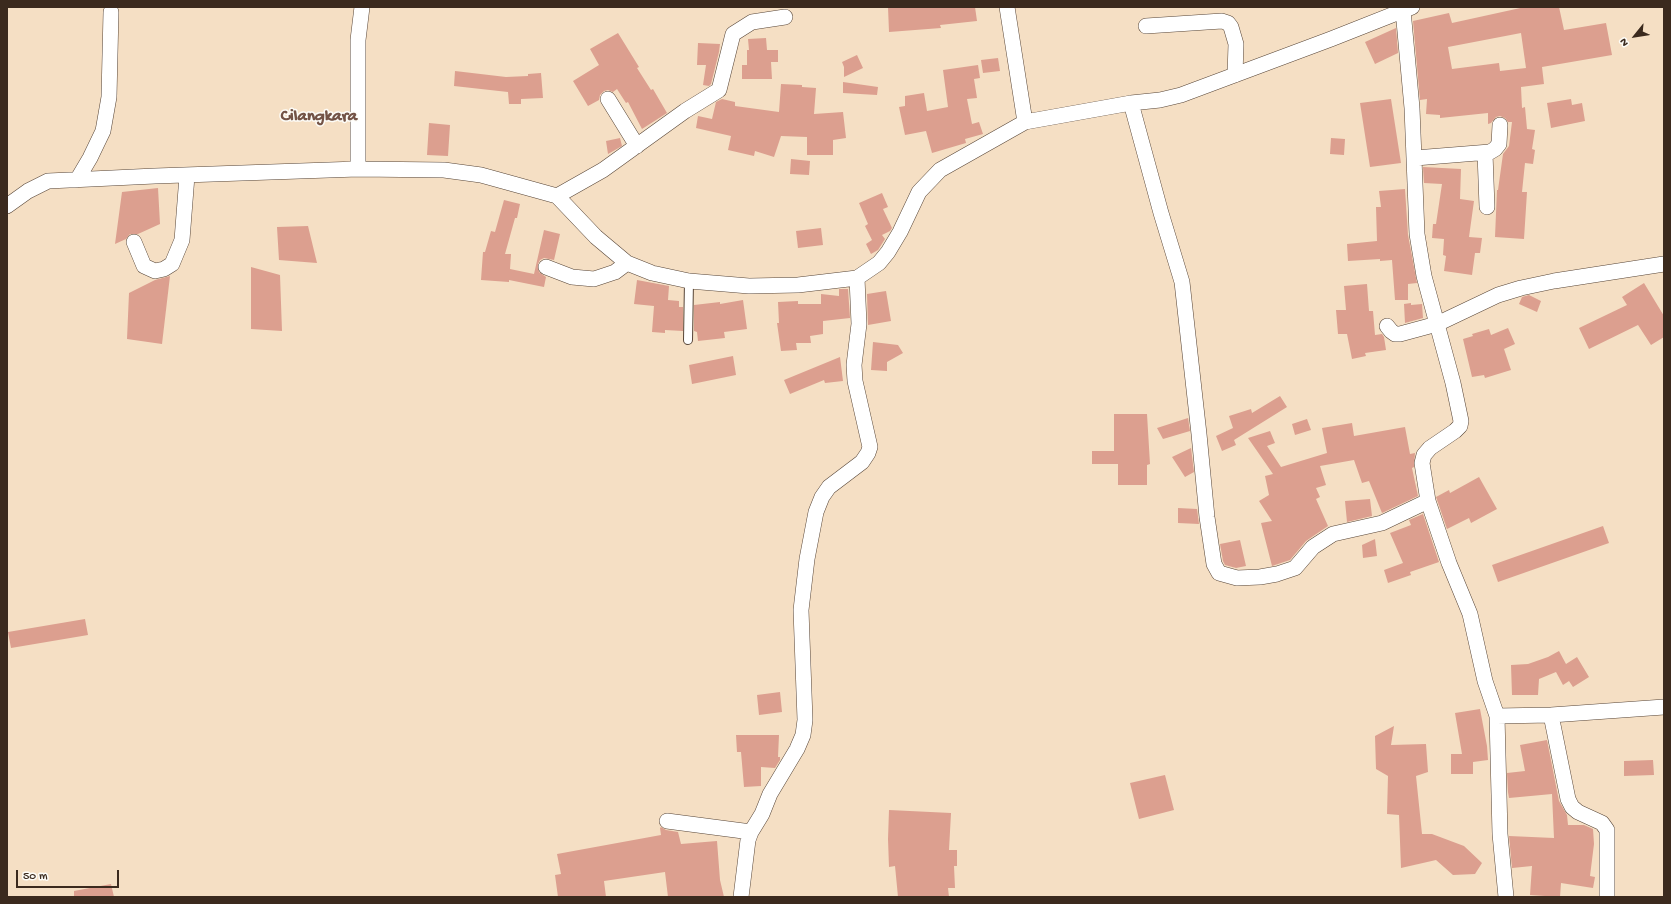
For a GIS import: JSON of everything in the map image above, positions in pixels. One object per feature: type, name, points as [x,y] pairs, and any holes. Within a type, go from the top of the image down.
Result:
[{"type":"street","points":[[358,169],[358,48],[362,7]]},
{"type":"street","points":[[1007,7],[1024,122]]},
{"type":"street","points":[[8,204],[28,191],[48,181],[358,169],[451,170],[481,175],[557,196],[596,237],[627,263],[652,273],[689,280],[749,286],[798,285],[857,278],[879,263],[888,252],[900,232],[919,192],[940,170],[1024,122],[1131,103],[1160,100],[1181,95],[1407,9],[1415,158],[1417,234],[1424,276],[1453,382],[1461,421],[1460,426],[1455,431],[1430,448],[1424,455],[1422,463],[1428,501],[1449,563],[1470,614],[1485,681],[1497,716],[1500,834],[1506,897]]},
{"type":"street","points":[[77,180],[103,131],[109,97],[112,12]]},
{"type":"street","points":[[557,196],[603,170],[685,111],[719,90],[734,34],[752,22],[785,17]]},
{"type":"street","points":[[1146,26],[1222,21],[1228,23],[1231,27],[1236,44],[1235,75]]},
{"type":"street","points":[[608,99],[637,146]]},
{"type":"street","points":[[1131,103],[1161,213],[1182,282],[1199,434],[1206,517],[1214,564],[1219,572],[1237,578],[1260,577],[1277,574],[1295,568],[1313,547],[1333,534],[1382,523],[1428,501]]},
{"type":"street","points":[[1415,158],[1490,152],[1496,149],[1499,144],[1500,125]]},
{"type":"street","points":[[1485,153],[1487,207]]},
{"type":"street","points":[[134,242],[144,266],[155,271],[164,269],[172,264],[182,240],[187,176]]},
{"type":"street","points":[[546,267],[572,277],[594,279],[615,272],[627,263]]},
{"type":"street","points":[[1387,326],[1395,334],[1400,334],[1437,324],[1498,295],[1520,288],[1554,281],[1664,264]]},
{"type":"street","points":[[741,897],[748,840],[751,832],[762,814],[770,794],[797,749],[803,735],[805,720],[801,610],[807,559],[816,512],[822,496],[829,487],[862,462],[870,447],[855,381],[854,365],[859,324],[857,278]]},
{"type":"street","points":[[1497,716],[1551,715],[1664,706]]},
{"type":"street","points":[[1551,715],[1568,799],[1572,807],[1578,812],[1602,824],[1607,830],[1608,897]]},
{"type":"street","points":[[667,821],[751,832]]},
{"type":"lane","points":[[688,340],[689,280]]},
{"type":"building","points":[[888,7],[975,7],[977,21],[940,25],[941,28],[889,32]]},
{"type":"building","points":[[1525,7],[1559,7],[1564,30],[1606,23],[1612,55],[1542,67],[1544,84],[1521,87],[1522,108],[1525,107],[1527,129],[1535,130],[1532,149],[1535,150],[1533,164],[1525,163],[1522,192],[1527,192],[1524,239],[1495,237],[1497,190],[1503,154],[1509,146],[1512,122],[1508,122],[1505,118],[1500,116],[1496,117],[1491,123],[1488,124],[1488,113],[1440,118],[1440,115],[1426,114],[1427,99],[1420,100],[1413,21],[1449,13],[1452,23]],"holes":[[[1521,33],[1526,68],[1500,71],[1499,63],[1452,69],[1448,47]]]},
{"type":"building","points":[[1396,28],[1398,53],[1375,64],[1365,42]]},
{"type":"building","points":[[618,33],[639,67],[637,68],[651,90],[653,89],[667,113],[642,129],[628,102],[626,103],[617,89],[613,92],[608,90],[604,91],[600,95],[599,100],[588,106],[573,81],[599,65],[590,49]]},
{"type":"building","points":[[766,38],[767,50],[778,50],[778,62],[771,62],[772,79],[742,79],[742,65],[747,65],[747,50],[749,50],[748,39]]},
{"type":"building","points":[[698,43],[720,44],[711,84],[709,86],[703,85],[706,65],[697,65]]},
{"type":"building","points":[[857,55],[863,68],[844,77],[844,67],[842,62]]},
{"type":"building","points":[[998,58],[1000,71],[983,73],[981,60]]},
{"type":"building","points":[[978,65],[980,78],[974,79],[977,98],[967,99],[972,124],[979,122],[983,134],[965,139],[966,143],[932,153],[926,131],[905,135],[899,107],[905,106],[905,96],[924,93],[927,111],[948,107],[943,70]]},
{"type":"building","points":[[455,71],[506,77],[528,76],[528,74],[541,73],[543,98],[521,99],[521,104],[509,104],[508,92],[454,86]]},
{"type":"building","points":[[843,82],[878,87],[877,95],[843,93]]},
{"type":"building","points":[[781,84],[802,85],[802,87],[816,88],[814,114],[843,112],[846,138],[833,140],[833,155],[807,155],[807,137],[781,136],[774,157],[755,151],[754,156],[728,150],[731,136],[696,128],[698,116],[712,119],[716,102],[722,99],[735,102],[735,106],[779,112]]},
{"type":"building","points":[[1391,99],[1401,163],[1370,167],[1360,103]]},
{"type":"building","points":[[1571,99],[1572,105],[1582,103],[1585,121],[1551,128],[1547,103]]},
{"type":"building","points":[[429,123],[450,125],[448,156],[427,155]]},
{"type":"building","points":[[620,138],[622,146],[608,154],[606,141]]},
{"type":"building","points":[[1331,138],[1345,139],[1344,155],[1330,154]]},
{"type":"building","points":[[791,159],[810,161],[809,175],[790,174]]},
{"type":"building","points":[[1423,167],[1461,169],[1460,199],[1474,201],[1469,237],[1482,238],[1480,253],[1475,253],[1472,275],[1444,271],[1446,256],[1443,255],[1444,239],[1432,238],[1433,224],[1436,224],[1442,184],[1424,183]]},
{"type":"building","points":[[158,188],[160,224],[138,234],[130,234],[126,239],[115,244],[122,192]]},
{"type":"building","points":[[1405,189],[1408,235],[1417,283],[1408,284],[1408,300],[1395,300],[1392,260],[1380,261],[1380,259],[1348,261],[1347,244],[1377,241],[1376,207],[1381,207],[1379,191]]},
{"type":"building","points":[[882,193],[888,207],[883,209],[892,228],[890,231],[882,235],[885,239],[878,250],[871,254],[866,244],[872,240],[865,226],[868,224],[859,203]]},
{"type":"building","points":[[504,200],[520,204],[505,254],[511,254],[510,269],[534,274],[544,230],[560,234],[554,260],[544,258],[540,260],[538,264],[539,272],[546,277],[544,287],[509,280],[509,282],[481,280],[483,252],[485,252],[491,231],[495,232]]},
{"type":"building","points":[[308,226],[317,263],[279,260],[277,227]]},
{"type":"building","points":[[821,228],[823,245],[798,248],[796,231]]},
{"type":"building","points":[[251,267],[280,275],[282,331],[251,329]]},
{"type":"building","points":[[170,276],[162,344],[127,339],[129,293],[155,280]]},
{"type":"building","points":[[637,280],[669,286],[668,300],[679,301],[679,307],[683,307],[683,331],[665,330],[665,333],[652,332],[654,306],[634,304]]},
{"type":"building","points":[[1644,283],[1664,316],[1664,337],[1651,345],[1638,325],[1589,349],[1579,328],[1627,305],[1622,297]]},
{"type":"building","points":[[1367,284],[1369,311],[1373,311],[1375,335],[1382,334],[1384,337],[1386,350],[1365,353],[1366,356],[1352,359],[1347,334],[1338,334],[1336,310],[1346,310],[1344,286]]},
{"type":"building","points":[[839,289],[848,289],[850,318],[823,321],[823,334],[810,336],[811,343],[796,343],[797,350],[781,351],[777,323],[779,323],[778,302],[798,301],[798,304],[821,304],[821,294],[839,296]]},
{"type":"building","points":[[886,291],[891,321],[868,325],[867,294]]},
{"type":"building","points":[[1529,295],[1541,301],[1537,312],[1519,304],[1522,297]]},
{"type":"building","points":[[743,300],[747,329],[724,332],[725,338],[698,341],[697,332],[694,331],[694,305],[720,302],[720,304]]},
{"type":"building","points":[[1411,303],[1411,305],[1422,304],[1423,318],[1405,323],[1404,304]]},
{"type":"building","points":[[1508,328],[1515,344],[1504,349],[1511,370],[1485,378],[1484,375],[1472,377],[1463,339],[1473,336],[1472,334],[1489,329],[1491,335]]},
{"type":"building","points":[[873,342],[898,345],[903,353],[887,362],[887,371],[871,370]]},
{"type":"building","points":[[733,356],[736,375],[692,384],[689,365]]},
{"type":"building","points":[[840,357],[843,381],[825,383],[824,380],[790,394],[784,380]]},
{"type":"building","points":[[1280,396],[1287,407],[1234,440],[1236,445],[1222,451],[1216,436],[1233,428],[1229,416],[1251,409],[1252,413]]},
{"type":"building","points":[[1114,414],[1147,414],[1150,464],[1147,465],[1147,485],[1118,485],[1118,464],[1092,464],[1092,451],[1114,451]]},
{"type":"building","points":[[1188,418],[1190,431],[1163,439],[1157,428]]},
{"type":"building","points":[[1307,419],[1311,430],[1295,435],[1292,424]]},
{"type":"building","points":[[1352,423],[1354,436],[1405,427],[1410,454],[1415,453],[1414,467],[1412,468],[1418,496],[1382,513],[1369,481],[1362,483],[1354,460],[1320,466],[1326,485],[1316,488],[1320,497],[1316,499],[1328,526],[1306,541],[1290,560],[1272,566],[1261,523],[1272,521],[1259,501],[1269,495],[1265,476],[1273,474],[1248,438],[1270,431],[1275,443],[1267,446],[1281,467],[1327,453],[1322,428]]},
{"type":"building","points":[[1191,448],[1194,472],[1185,477],[1172,457]]},
{"type":"building","points":[[1479,477],[1497,509],[1471,523],[1469,518],[1447,529],[1436,497],[1449,490],[1450,493]]},
{"type":"building","points":[[1370,499],[1372,516],[1347,522],[1345,501]]},
{"type":"building","points":[[1178,508],[1197,509],[1199,524],[1178,523]]},
{"type":"building","points":[[1423,514],[1439,562],[1410,572],[1411,575],[1388,583],[1384,570],[1403,563],[1390,533],[1411,525],[1409,520]]},
{"type":"building","points":[[1603,526],[1609,543],[1498,582],[1492,565]]},
{"type":"building","points":[[1375,539],[1377,556],[1363,558],[1362,545]]},
{"type":"building","points":[[1240,540],[1246,566],[1236,568],[1225,565],[1220,544]]},
{"type":"building","points":[[85,619],[88,635],[11,648],[8,632]]},
{"type":"building","points":[[1559,651],[1566,664],[1577,657],[1589,677],[1573,687],[1569,681],[1563,685],[1556,672],[1539,679],[1538,695],[1512,695],[1511,665],[1528,664],[1548,657]]},
{"type":"building","points":[[780,692],[782,712],[759,715],[757,695]]},
{"type":"building","points":[[1480,709],[1488,760],[1473,762],[1473,774],[1451,774],[1451,754],[1462,754],[1455,713]]},
{"type":"building","points":[[1394,726],[1391,745],[1426,744],[1428,772],[1416,776],[1422,834],[1432,834],[1464,846],[1482,863],[1475,874],[1453,875],[1436,860],[1401,868],[1399,815],[1387,814],[1388,776],[1376,769],[1375,736]]},
{"type":"building","points":[[736,735],[779,735],[778,757],[780,757],[780,760],[775,768],[761,767],[761,786],[744,787],[741,752],[737,752]]},
{"type":"building","points":[[1547,740],[1559,801],[1567,815],[1568,825],[1584,825],[1593,829],[1594,844],[1590,876],[1595,877],[1593,888],[1561,883],[1560,897],[1530,895],[1532,866],[1512,868],[1509,836],[1554,838],[1552,794],[1509,798],[1508,792],[1507,773],[1525,771],[1520,745]]},
{"type":"building","points":[[1653,760],[1654,775],[1624,776],[1624,761]]},
{"type":"building","points":[[1165,775],[1174,810],[1139,819],[1130,783]]},
{"type":"building","points":[[889,810],[951,813],[949,850],[957,850],[957,866],[954,866],[955,888],[948,888],[949,897],[898,897],[895,866],[889,867]]},
{"type":"building","points":[[661,827],[666,830],[678,832],[681,844],[717,841],[720,880],[724,897],[668,897],[665,872],[604,881],[606,897],[558,897],[555,875],[561,874],[557,854],[661,835]]},
{"type":"building","points":[[111,884],[114,897],[74,897],[74,891]]},
{"type":"district","name":"Cilangkara","points":[[319,117]]}]
